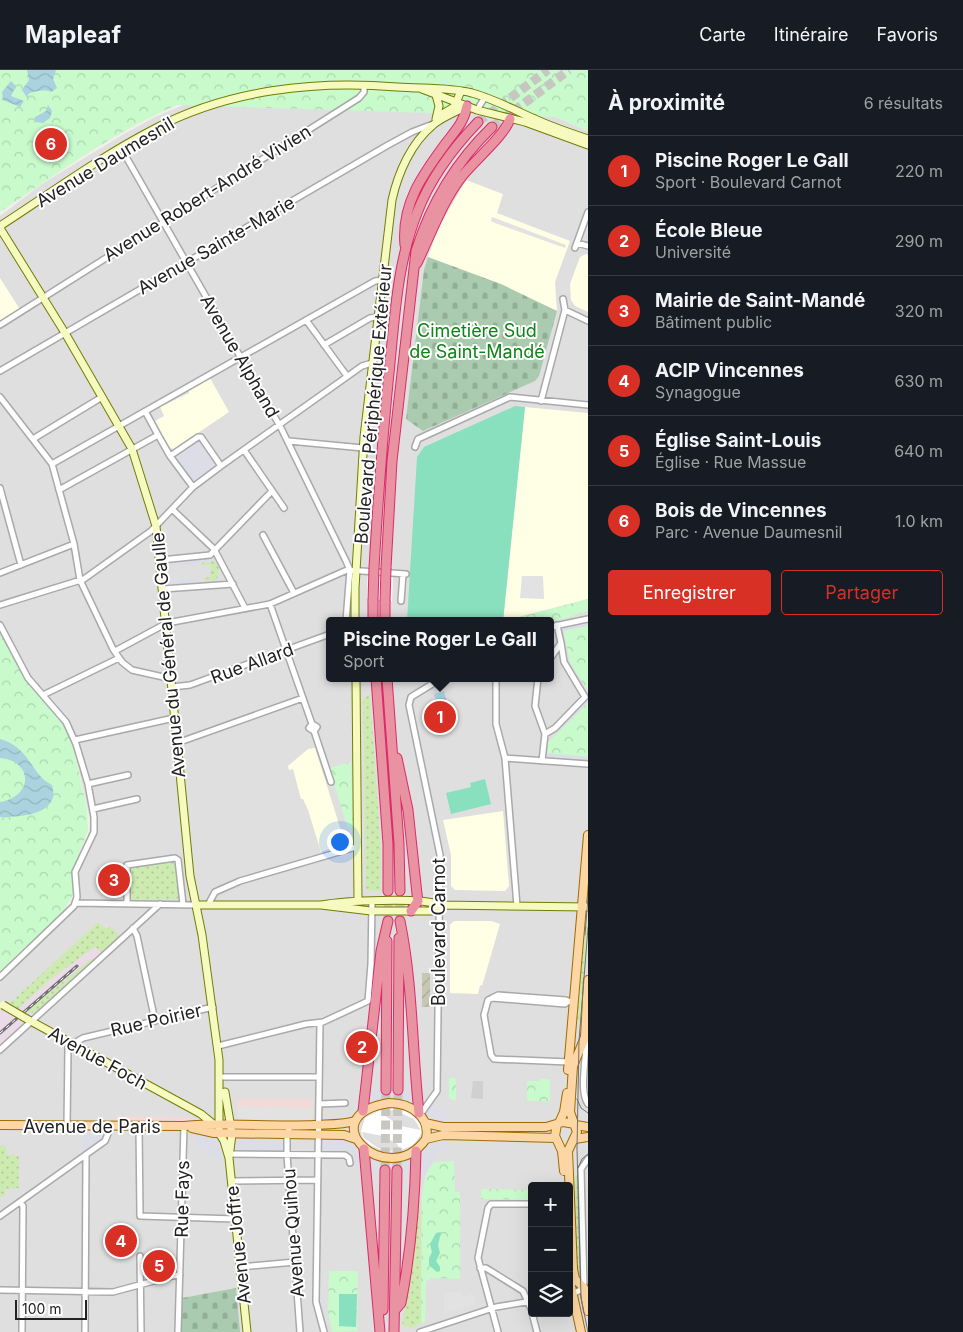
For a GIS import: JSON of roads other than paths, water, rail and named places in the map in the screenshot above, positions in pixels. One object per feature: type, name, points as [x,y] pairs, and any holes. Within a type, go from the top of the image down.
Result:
[{"type":"highway","points":[[405,248],[405,219],[414,190],[460,126],[467,106]]},
{"type":"highway","points":[[412,272],[455,188],[477,158],[506,129],[510,119]]},
{"type":"highway","name":"Boulevard Périphérique Extérieur","points":[[373,617],[381,457],[397,292],[405,248],[417,212],[429,188],[446,160],[478,122]]},
{"type":"highway","points":[[385,617],[392,461],[412,272],[423,231],[446,182],[474,145],[492,127]]},
{"type":"highway","points":[[376,682],[388,844],[388,891]]},
{"type":"highway","points":[[387,682],[399,844],[400,891]]},
{"type":"highway","points":[[391,736],[408,810],[418,902],[411,911]]},
{"type":"highway","points":[[363,1112],[381,951],[388,921],[386,1090]]},
{"type":"highway","points":[[398,1090],[400,921],[409,978],[412,1044],[420,1114]]},
{"type":"highway","points":[[364,1149],[381,1332]]},
{"type":"highway","points":[[395,1310],[401,1303],[415,1206],[416,1151]]},
{"type":"highway","points":[[381,1332],[385,1170]]},
{"type":"highway","points":[[394,1332],[396,1170]]},
{"type":"main road","name":"Avenue Daumesnil","points":[[0,227],[121,148],[176,118],[242,97],[295,88],[364,85],[421,89],[434,87],[461,91],[485,97],[588,139]]},
{"type":"main road","name":"Avenue Daumesnil","points":[[421,89],[478,110],[588,145]]},
{"type":"main road","points":[[355,617],[353,570],[363,448],[377,317],[394,189],[411,152],[435,121],[454,107],[461,91]]},
{"type":"main road","points":[[435,121],[467,106],[470,93]]},
{"type":"main road","points":[[435,121],[439,106],[436,95]]},
{"type":"main road","points":[[510,119],[514,109]]},
{"type":"main road","name":"Avenue du Général de Gaulle","points":[[0,227],[65,333],[132,449],[156,526],[161,560],[176,744],[190,876],[218,1046],[221,1095],[215,1123],[230,1156]]},
{"type":"main road","points":[[356,682],[356,847],[358,901]]},
{"type":"main road","points":[[566,1182],[562,1151],[557,1139],[558,1123],[564,1109],[569,1062],[571,1002],[584,907],[588,835]]},
{"type":"main road","points":[[196,905],[321,904],[358,901],[432,902],[440,905],[584,907]]},
{"type":"main road","points":[[321,904],[371,911],[432,911],[440,905]]},
{"type":"main road","points":[[573,1272],[568,1151],[575,1140],[575,1124],[570,1112],[573,1066],[586,1036],[588,980]]},
{"type":"main road","name":"Avenue Foch","points":[[2,1004],[215,1123]]},
{"type":"main road","name":"Avenue du Général de Gaulle","points":[[219,1060],[223,1076],[226,1106],[232,1124],[230,1156]]},
{"type":"main road","points":[[426,1139],[425,1123],[420,1114],[408,1106],[399,1103],[377,1105],[363,1112],[355,1121],[356,1139],[364,1149],[384,1157],[398,1158],[416,1151],[426,1139],[443,1135],[575,1140],[588,1137]]},
{"type":"main road","points":[[196,1111],[201,1128]]},
{"type":"main road","name":"Avenue de Paris","points":[[201,1128],[215,1123],[290,1126],[343,1124],[355,1121]]},
{"type":"main road","points":[[425,1123],[443,1127],[546,1127],[558,1123],[588,1127]]},
{"type":"main road","name":"Avenue de Paris","points":[[0,1125],[184,1126],[232,1134],[344,1135],[356,1139]]},
{"type":"main road","name":"Avenue Joffre","points":[[230,1156],[247,1332]]},
{"type":"main road","points":[[573,1279],[586,1292],[588,1311]]},
{"type":"main road","points":[[573,1303],[581,1332]]},
{"type":"street","name":"Avenue Robert-André Vivien","points":[[0,325],[361,96],[364,85]]},
{"type":"street","points":[[478,110],[485,97]]},
{"type":"street","name":"Avenue Sainte-Marie","points":[[0,371],[412,132],[435,121]]},
{"type":"street","name":"Avenue Alphand","points":[[121,148],[280,424],[353,570]]},
{"type":"street","points":[[588,212],[576,245],[588,246]]},
{"type":"street","points":[[52,464],[375,281],[382,280]]},
{"type":"street","points":[[541,401],[565,310],[563,299]]},
{"type":"street","points":[[565,310],[588,321]]},
{"type":"street","points":[[324,345],[370,318],[377,317]]},
{"type":"street","points":[[306,320],[347,376]]},
{"type":"street","points":[[0,606],[80,580],[156,526],[193,487],[221,466],[347,376],[362,366],[372,363]]},
{"type":"street","points":[[0,397],[52,464],[74,544],[80,580],[102,629],[119,658],[132,670],[172,683]]},
{"type":"street","points":[[33,439],[102,397]]},
{"type":"street","points":[[414,447],[418,439],[510,397],[588,406]]},
{"type":"street","points":[[145,411],[170,456],[193,487]]},
{"type":"street","points":[[59,490],[158,435]]},
{"type":"street","points":[[170,456],[198,437],[201,438],[221,466]]},
{"type":"street","points":[[289,441],[363,448]]},
{"type":"street","points":[[244,450],[284,508]]},
{"type":"street","points":[[0,488],[21,565]]},
{"type":"street","points":[[161,560],[210,555],[272,491]]},
{"type":"street","points":[[173,510],[214,549],[246,608]]},
{"type":"street","points":[[263,535],[294,593]]},
{"type":"street","points":[[0,573],[74,544]]},
{"type":"street","points":[[347,617],[353,570]]},
{"type":"street","points":[[115,651],[167,623],[270,604],[353,570],[405,574],[401,601]]},
{"type":"street","points":[[163,589],[233,584]]},
{"type":"street","points":[[270,604],[312,724],[310,730],[314,732],[331,782]]},
{"type":"street","points":[[554,626],[588,619]]},
{"type":"street","points":[[0,625],[24,671],[60,714],[75,740],[88,784],[93,809],[94,832],[76,872],[76,903]]},
{"type":"street","points":[[545,734],[555,728],[587,697],[564,662],[557,625]]},
{"type":"street","name":"Rue Allard","points":[[172,683],[190,685],[326,635]]},
{"type":"street","points":[[554,653],[561,643]]},
{"type":"street","points":[[43,695],[119,658]]},
{"type":"street","name":"Boulevard Carnot","points":[[420,1114],[437,1091],[440,856],[409,705],[411,697],[435,682]]},
{"type":"street","points":[[496,682],[496,724],[505,758],[517,906]]},
{"type":"street","points":[[537,682],[535,706],[545,734],[542,760]]},
{"type":"street","points":[[176,744],[303,698]]},
{"type":"street","points":[[75,740],[174,718]]},
{"type":"street","points":[[505,758],[588,764]]},
{"type":"street","points":[[88,784],[128,775]]},
{"type":"street","points":[[93,809],[137,799]]},
{"type":"street","points":[[208,904],[215,892],[240,880],[356,847]]},
{"type":"street","points":[[127,903],[127,865],[175,858],[178,860],[183,904]]},
{"type":"street","points":[[358,901],[356,907],[358,910]]},
{"type":"street","points":[[218,1046],[306,1024],[320,1023],[368,1001],[371,964],[372,902]]},
{"type":"street","points":[[0,977],[76,903],[196,905]]},
{"type":"street","points":[[0,1050],[29,1020],[160,904]]},
{"type":"street","points":[[134,928],[155,1021]]},
{"type":"street","points":[[569,1062],[494,1059],[491,1055],[484,1015],[488,1000],[492,998],[565,1004],[571,1002]]},
{"type":"street","name":"Rue Poirier","points":[[72,1044],[83,1038],[213,1007]]},
{"type":"street","points":[[320,1023],[316,1302],[324,1332]]},
{"type":"street","points":[[586,1036],[586,1080],[584,1094],[588,1104]]},
{"type":"street","points":[[67,1126],[68,1047],[72,1044]]},
{"type":"street","points":[[223,1076],[318,1078]]},
{"type":"street","points":[[319,1104],[345,1103]]},
{"type":"street","points":[[0,1216],[86,1156],[107,1139],[111,1126]]},
{"type":"street","points":[[138,1126],[140,1216],[235,1219]]},
{"type":"street","name":"Rue Fays","points":[[178,1332],[184,1126]]},
{"type":"street","name":"Avenue Quihou","points":[[290,1126],[287,1135],[287,1155],[300,1332]]},
{"type":"street","points":[[230,1156],[345,1155],[350,1158],[350,1163]]},
{"type":"street","points":[[85,1332],[86,1156]]},
{"type":"street","points":[[573,1295],[586,1292],[581,1169],[588,1159]]},
{"type":"street","points":[[231,1181],[318,1180]]},
{"type":"street","points":[[20,1202],[23,1206],[22,1332]]},
{"type":"street","points":[[498,1332],[490,1309],[478,1254],[488,1208],[491,1204],[528,1204]]},
{"type":"street","points":[[140,1256],[141,1332]]},
{"type":"street","points":[[240,1267],[295,1262]]},
{"type":"street","points":[[480,1268],[486,1268],[522,1291],[528,1298]]},
{"type":"street","points":[[0,1290],[113,1292],[180,1274]]},
{"type":"street","points":[[420,1332],[490,1309],[528,1301]]},
{"type":"street","points":[[533,1317],[537,1332]]},
{"type":"water","points":[[27,70],[56,70],[53,79],[57,88],[51,92],[37,91],[28,94],[28,99],[22,90],[29,80]]},
{"type":"water","points":[[11,81],[16,86],[11,96],[24,101],[20,107],[3,100],[2,92]]},
{"type":"water","points":[[48,105],[52,111],[50,118],[43,123],[36,122],[34,118],[46,111]]},
{"type":"water","points":[[444,691],[453,727],[443,729],[434,694]]},
{"type":"water","points":[[0,739],[18,748],[39,774],[52,785],[53,795],[50,803],[45,808],[28,815],[0,817],[0,802],[11,799],[19,793],[25,779],[24,772],[19,765],[0,758]]},
{"type":"tunnel","points":[[478,122],[548,70]]},
{"type":"tunnel","points":[[492,127],[569,70]]},
{"type":"tunnel","points":[[388,891],[388,921]]},
{"type":"tunnel","points":[[400,891],[400,921]]},
{"type":"tunnel","points":[[385,1170],[386,1090]]},
{"type":"tunnel","points":[[397,1170],[398,1090]]},
{"type":"tram line","points":[[585,935],[588,897]]},
{"type":"tram line","points":[[588,928],[579,1041],[577,1148],[581,1298],[588,1332]]},
{"type":"tram line","points":[[577,1099],[581,1108],[588,1113]]},
{"type":"tram line","points":[[578,1168],[582,1159],[588,1154]]},
{"type":"railway","points":[[0,1033],[77,966]]},
{"type":"place","name":"Bois de Vincennes","points":[[51,144]]},
{"type":"place","name":"Piscine Roger Le Gall","points":[[440,717]]},
{"type":"place","name":"Mairie de Saint-Mandé","points":[[114,880]]},
{"type":"place","name":"École Bleue","points":[[362,1047]]},
{"type":"place","name":"ACIP Vincennes","points":[[121,1241]]},
{"type":"place","name":"Église Saint-Louis","points":[[159,1266]]},
{"type":"park label","name":"Cimetière Sud de Saint-Mandé","points":[[477,340]]}]
